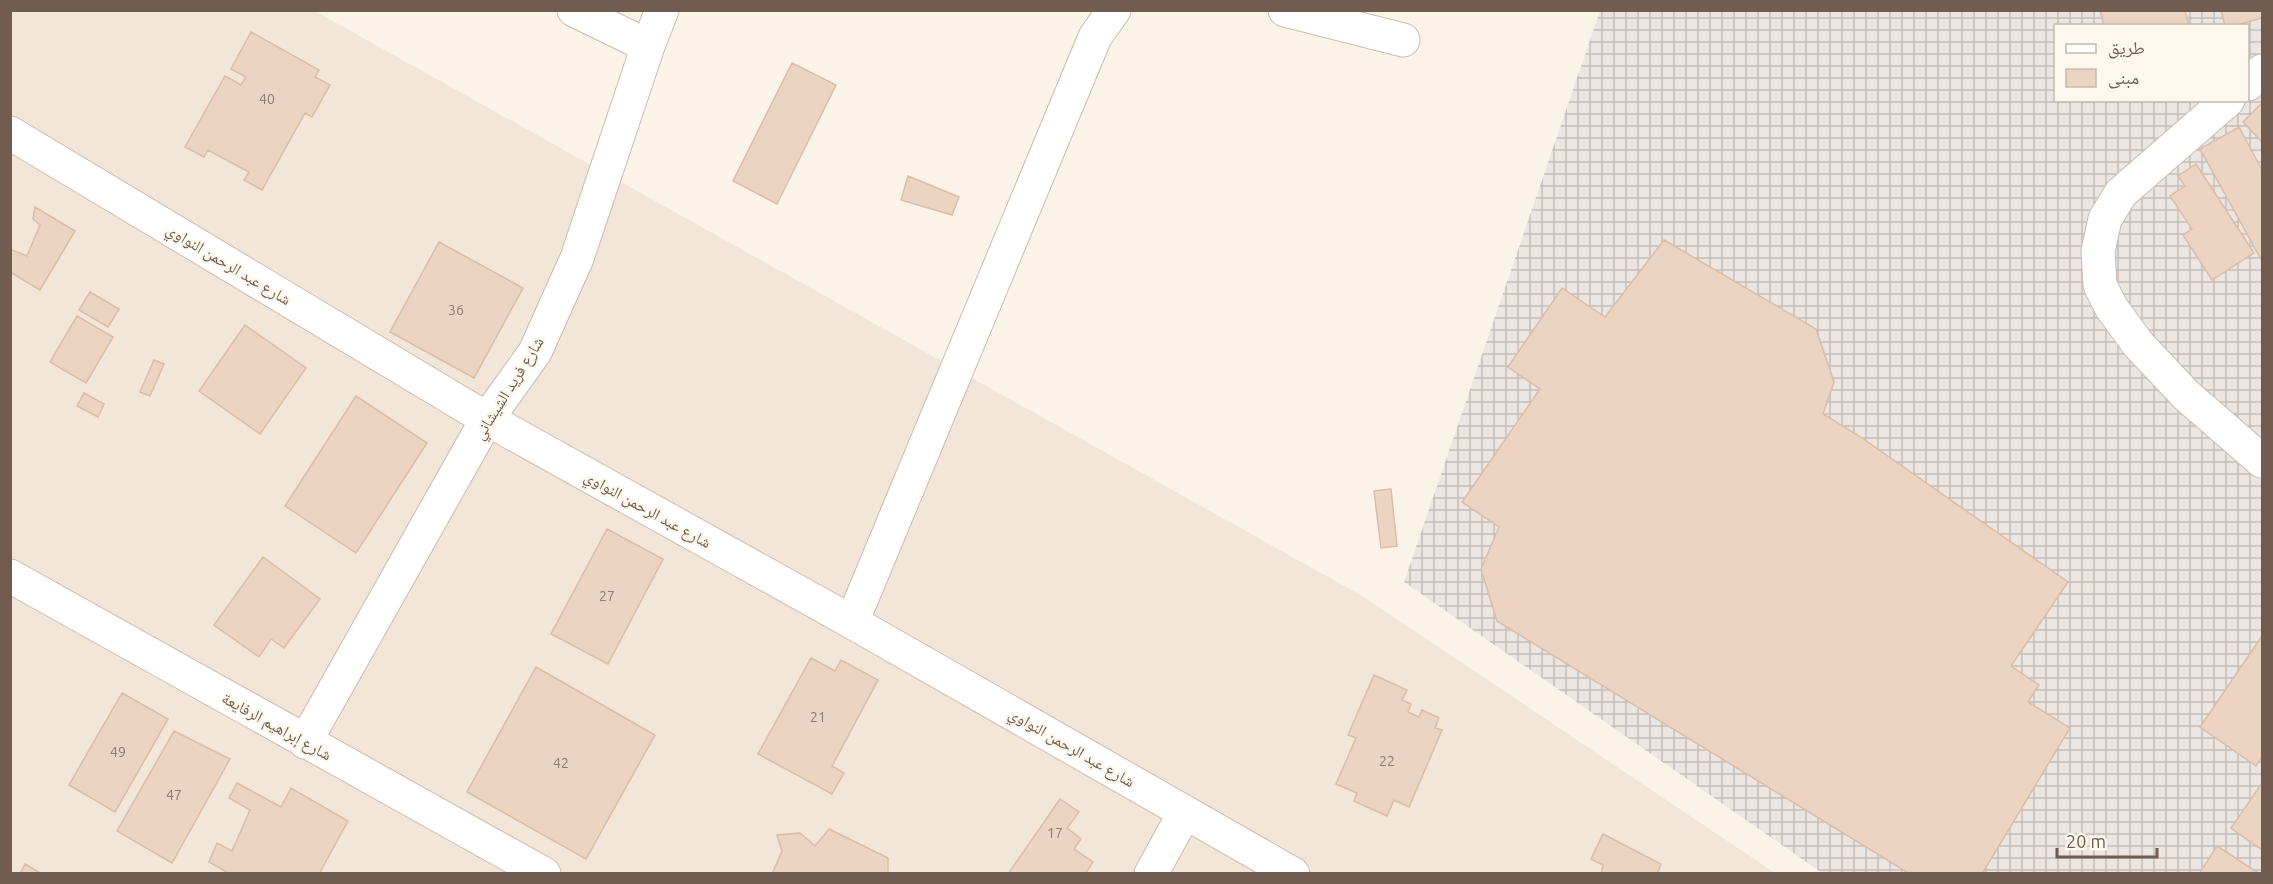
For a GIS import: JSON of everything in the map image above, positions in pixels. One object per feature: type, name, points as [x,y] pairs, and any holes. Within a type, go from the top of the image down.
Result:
[{"type":"street","points":[[574,10],[648,46]]},
{"type":"street","name":"شارع فريد الشيشاني","points":[[304,741],[487,419],[535,352],[577,258],[662,10]]},
{"type":"street","points":[[852,622],[1095,37],[1114,10]]},
{"type":"street","points":[[1285,10],[1403,40]]},
{"type":"street","points":[[2249,82],[2262,71]]},
{"type":"street","points":[[2226,102],[2121,193],[2105,219],[2098,251],[2100,285],[2111,307],[2138,344],[2186,395],[2262,461]]},
{"type":"street","name":"شارع عبد الرحمن النواوي","points":[[10,133],[487,419],[852,622],[1293,873]]},
{"type":"street","name":"شارع إبراهيم الرفايعة","points":[[10,576],[544,873]]},
{"type":"street","points":[[1151,873],[1185,812]]},
{"type":"shaded area","points":[[10,11],[315,11],[1364,597],[1775,873],[11,873]]},
{"type":"shaded area","points":[[1600,11],[2262,11],[2262,873],[1822,873],[1404,582]]},
{"type":"building","points":[[2100,10],[2185,10],[2189,24],[2104,24]]},
{"type":"building","points":[[2221,10],[2262,10],[2262,18],[2240,24],[2224,24]]},
{"type":"building","points":[[251,32],[319,70],[315,77],[330,85],[312,117],[305,113],[262,190],[244,180],[249,172],[208,150],[204,157],[185,147],[225,76],[241,85],[246,77],[231,69]]},
{"type":"building","points":[[792,63],[836,85],[777,204],[733,181]]},
{"type":"building","points":[[2262,103],[2262,142],[2243,122]]},
{"type":"building","points":[[2239,127],[2262,170],[2262,261],[2200,149]]},
{"type":"building","points":[[2196,164],[2254,253],[2212,280],[2183,235],[2192,229],[2170,196],[2185,186],[2178,176]]},
{"type":"building","points":[[908,176],[959,197],[952,215],[901,200]]},
{"type":"building","points":[[35,207],[75,231],[40,290],[10,272],[10,249],[27,256],[40,225],[33,219]]},
{"type":"building","points":[[1664,240],[1816,329],[1834,382],[1823,414],[1859,436],[2068,582],[2011,666],[2039,685],[2028,702],[2070,728],[1982,874],[1910,874],[1497,621],[1481,569],[1499,527],[1462,502],[1540,389],[1508,367],[1562,288],[1605,317]]},
{"type":"building","points":[[439,242],[523,288],[474,378],[390,332]]},
{"type":"building","points":[[90,292],[119,309],[108,327],[79,310]]},
{"type":"building","points":[[77,316],[113,337],[86,383],[50,362]]},
{"type":"building","points":[[245,325],[306,368],[260,434],[199,391]]},
{"type":"building","points":[[154,360],[164,364],[150,396],[140,392]]},
{"type":"building","points":[[84,393],[104,404],[98,417],[77,406]]},
{"type":"building","points":[[356,396],[427,443],[356,553],[285,506]]},
{"type":"building","points":[[1391,489],[1397,546],[1381,548],[1374,491]]},
{"type":"building","points":[[607,529],[663,559],[608,664],[551,634]]},
{"type":"building","points":[[263,557],[320,599],[284,648],[271,639],[259,657],[214,625]]},
{"type":"building","points":[[2262,636],[2262,756],[2256,766],[2200,727]]},
{"type":"building","points":[[811,658],[835,671],[841,660],[878,680],[832,766],[844,773],[832,794],[758,754]]},
{"type":"building","points":[[536,667],[655,735],[586,859],[467,792]]},
{"type":"building","points":[[1374,675],[1407,690],[1402,700],[1411,704],[1408,712],[1419,717],[1422,710],[1439,718],[1435,728],[1442,730],[1409,807],[1394,800],[1387,816],[1354,801],[1357,793],[1336,784],[1356,738],[1348,735]]},
{"type":"building","points":[[122,693],[168,719],[115,812],[69,785]]},
{"type":"building","points":[[174,731],[230,759],[172,863],[117,831]]},
{"type":"building","points":[[237,783],[281,807],[291,788],[348,821],[319,874],[230,874],[209,862],[217,843],[232,851],[250,810],[229,798]]},
{"type":"building","points":[[2262,783],[2262,850],[2231,828]]},
{"type":"building","points":[[1060,799],[1079,812],[1067,828],[1081,839],[1074,849],[1093,862],[1085,874],[1008,874]]},
{"type":"building","points":[[829,829],[888,858],[888,874],[772,874],[782,851],[777,835],[800,833],[815,846]]},
{"type":"building","points":[[1603,834],[1661,864],[1657,874],[1601,874],[1603,865],[1591,859]]},
{"type":"building","points":[[2217,846],[2260,874],[2199,874]]},
{"type":"building","points":[[25,864],[42,874],[20,874]]}]
